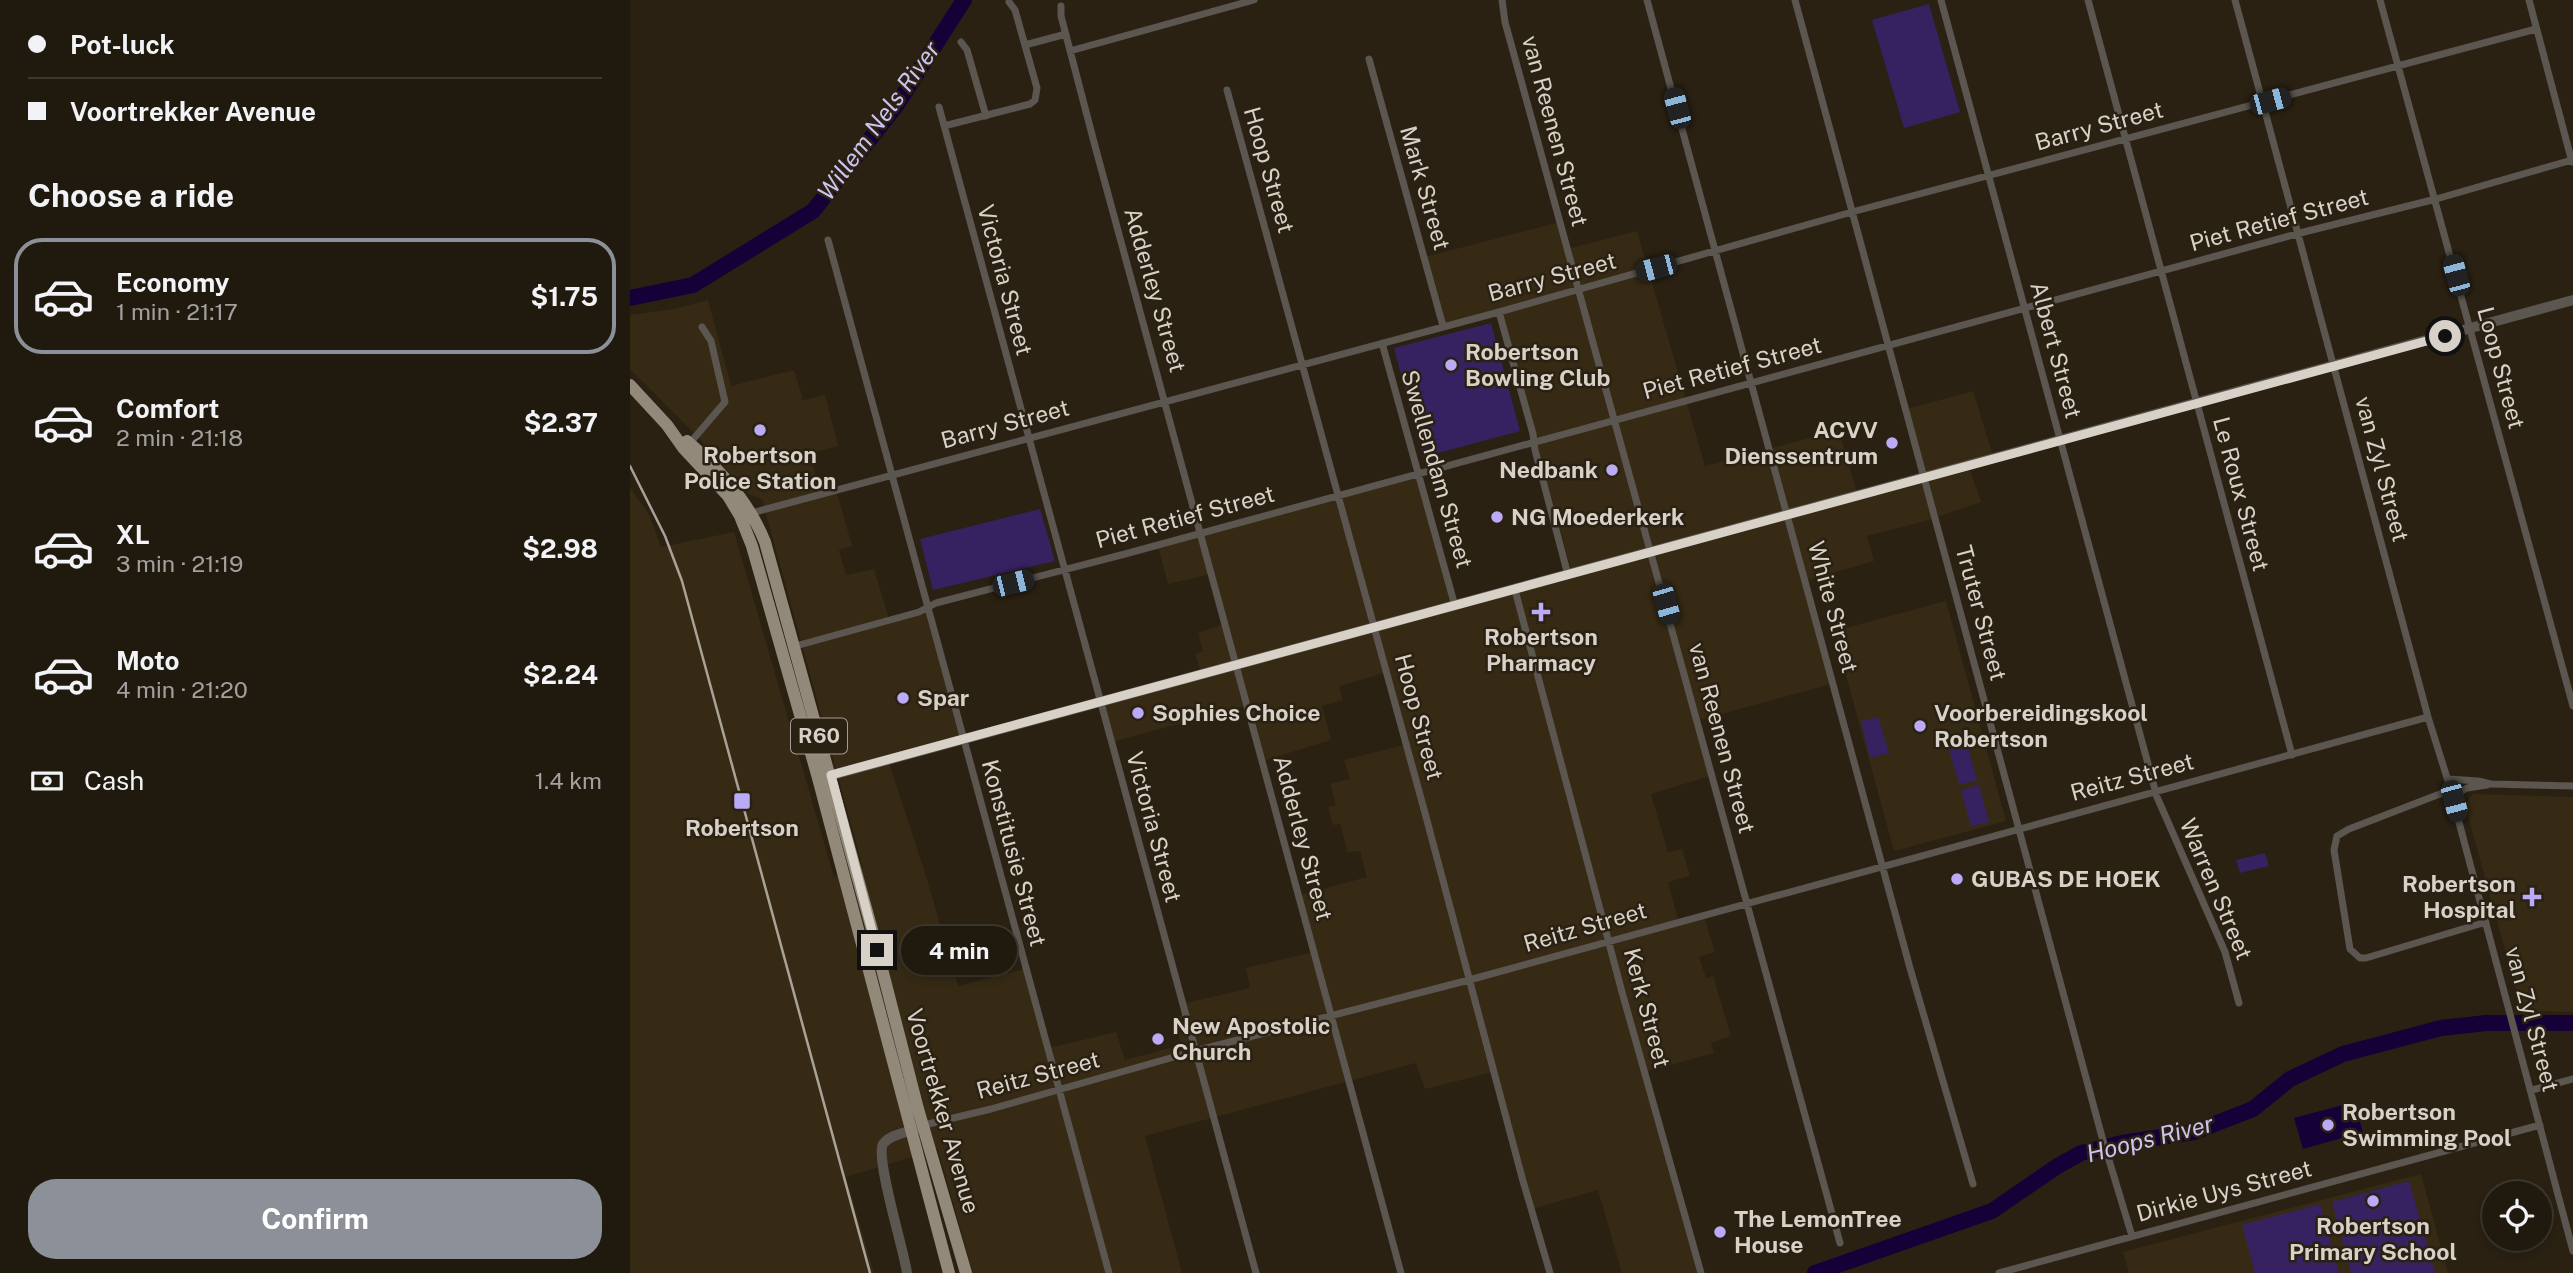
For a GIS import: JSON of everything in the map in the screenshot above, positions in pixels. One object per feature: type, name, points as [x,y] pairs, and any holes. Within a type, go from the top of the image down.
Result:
[{"type":"main road","name":"Voortrekker Avenue","points":[[630,385],[746,515],[758,565],[788,648],[966,1273]]},
{"type":"main road","name":"Voortrekker Avenue","points":[[824,777],[947,1268]]},
{"type":"main road","points":[[931,1207],[947,1203]]},
{"type":"main road","points":[[947,1268],[962,1257]]},
{"type":"street","points":[[1070,51],[1254,0]]},
{"type":"street","name":"van Reenen Street","points":[[1502,0],[1505,22],[1840,1243]]},
{"type":"street","name":"White Street","points":[[1647,0],[1910,968],[1973,1184]]},
{"type":"street","name":"Truter Street","points":[[1795,0],[2102,1137],[2132,1236]]},
{"type":"street","name":"Albert Street","points":[[1941,0],[2155,791]]},
{"type":"street","name":"Le Roux Street","points":[[2088,0],[2292,755]]},
{"type":"street","name":"van Zyl Street","points":[[2235,0],[2428,718],[2448,782]]},
{"type":"street","name":"Loop Street","points":[[2380,0],[2573,706]]},
{"type":"street","points":[[2529,0],[2572,162]]},
{"type":"street","points":[[944,126],[1030,104],[1037,97],[1037,88],[1015,10],[1009,2]]},
{"type":"street","name":"Adderley Street","points":[[1060,6],[1401,1273]]},
{"type":"street","name":"Barry Street","points":[[746,515],[1499,312],[1852,212],[2536,29]]},
{"type":"street","points":[[1025,45],[1066,34]]},
{"type":"street","points":[[961,42],[967,50],[986,116]]},
{"type":"street","name":"Mark Street","points":[[1369,60],[1443,326]]},
{"type":"street","name":"Hoop Street","points":[[1227,90],[1303,363],[1522,1181],[1550,1273]]},
{"type":"street","name":"Victoria Street","points":[[939,107],[1256,1273]]},
{"type":"street","name":"Piet Retief Street","points":[[788,648],[919,612],[936,603],[2572,162]]},
{"type":"street","name":"Konstitusie Street","points":[[828,240],[1109,1273]]},
{"type":"street","points":[[824,777],[2573,300]]},
{"type":"street","points":[[1499,312],[1568,575]]},
{"type":"street","points":[[687,446],[725,402],[711,341],[702,327]]},
{"type":"street","name":"Swellendam Street","points":[[1382,343],[1455,606]]},
{"type":"street","name":"Kerk Street","points":[[1516,590],[1701,1273]]},
{"type":"street","name":"Reitz Street","points":[[907,1273],[881,1148],[887,1139],[924,1125],[1469,980],[2428,718]]},
{"type":"street","points":[[2451,794],[2445,787],[2448,782],[2478,780],[2491,784]]},
{"type":"street","points":[[2486,922],[2360,958],[2350,949],[2334,850],[2337,836],[2348,829],[2467,788],[2491,784],[2573,786]]},
{"type":"street","name":"Warren Street","points":[[2155,791],[2225,952],[2239,1003]]},
{"type":"street","name":"van Zyl Street","points":[[2451,794],[2511,1010],[2573,1251]]},
{"type":"street","points":[[2532,1090],[2573,1079]]},
{"type":"street","name":"Dirkie Uys Street","points":[[1999,1273],[2540,1125]]},
{"type":"shaded area","points":[[1929,4],[1960,112],[1904,128],[1872,20]]},
{"type":"shaded area","points":[[1560,222],[1567,249],[1637,231],[1705,466],[1839,430],[1858,497],[1924,479],[1907,409],[1973,391],[1995,463],[1970,470],[1981,502],[1925,521],[1867,536],[1874,561],[1804,581],[1832,684],[1699,720],[1710,776],[1651,794],[1668,852],[1682,849],[1690,876],[1668,882],[1679,923],[1704,917],[1715,952],[1699,957],[1706,978],[1713,976],[1731,1036],[1711,1043],[1714,1053],[1645,1072],[1703,1273],[1622,1273],[1598,1190],[1529,1210],[1493,1072],[1425,1089],[1416,1063],[1145,1136],[1182,1273],[973,1273],[938,1149],[846,1177],[874,1273],[630,1273],[630,488],[649,514],[661,547],[734,532],[834,877],[863,868],[762,499],[748,494],[699,438],[630,369],[630,315],[674,309],[708,300],[731,386],[794,370],[803,400],[825,395],[838,446],[809,454],[821,493],[836,489],[852,546],[839,550],[846,575],[874,569],[889,619],[925,609],[961,740],[888,760],[958,986],[1025,969],[1045,1049],[1116,1032],[1125,1060],[1181,1045],[1174,1017],[1185,1014],[1182,1004],[1250,988],[1246,968],[1314,952],[1300,895],[1367,877],[1360,851],[1348,852],[1340,824],[1333,825],[1328,807],[1336,805],[1330,784],[1350,779],[1344,760],[1404,745],[1384,673],[1339,686],[1343,700],[1322,706],[1331,740],[1263,761],[1248,705],[1112,742],[1102,703],[1202,675],[1195,654],[1203,651],[1198,633],[1225,624],[1211,574],[1168,584],[1158,546],[1421,477],[1455,604],[1572,573],[1501,313],[1444,327],[1425,257]]},
{"type":"shaded area","points":[[1491,323],[1520,431],[1423,457],[1394,348]]},
{"type":"shaded area","points":[[1040,509],[1055,561],[933,590],[920,539]]},
{"type":"shaded area","name":"Voorbereidingskool Robertson","points":[[1946,601],[2006,821],[1894,851],[1834,631]]},
{"type":"shaded area","points":[[1878,717],[1889,753],[1870,758],[1861,721]]},
{"type":"shaded area","points":[[1967,744],[1977,780],[1959,785],[1949,749]]},
{"type":"shaded area","points":[[1979,785],[1989,822],[1971,826],[1961,790]]},
{"type":"shaded area","name":"Robertson Hospital","points":[[2473,794],[2573,797],[2573,1012],[2522,1011],[2465,805]]},
{"type":"shaded area","points":[[2265,853],[2269,866],[2240,873],[2236,860]]},
{"type":"shaded area","name":"Robertson Swimming Pool","points":[[2354,1102],[2363,1132],[2303,1149],[2294,1118]]},
{"type":"shaded area","name":"Robertson Primary School","points":[[2421,1174],[2448,1273],[2129,1273],[2123,1252]]},
{"type":"shaded area","points":[[2409,1181],[2435,1273],[2351,1273],[2332,1202]]},
{"type":"shaded area","points":[[2320,1204],[2339,1273],[2255,1273],[2242,1225]]},
{"type":"waterway","name":"Willem Nels River","points":[[630,298],[693,285],[813,211],[896,106],[964,0]]},
{"type":"waterway","name":"Hoops River","points":[[1815,1273],[1992,1211],[2081,1153],[2122,1143],[2194,1132],[2253,1109],[2290,1079],[2343,1054],[2441,1028],[2486,1023],[2573,1023]]},
{"type":"railway","points":[[630,466],[665,536],[682,581],[870,1273]]},
{"type":"place","name":"Robertson Bowling Club","points":[[1451,365]]},
{"type":"place","name":"Robertson Police Station","points":[[760,430]]},
{"type":"place","name":"ACVV Dienssentrum","points":[[1892,443]]},
{"type":"place","name":"Nedbank","points":[[1612,470]]},
{"type":"place","name":"NG Moederkerk","points":[[1497,517]]},
{"type":"place","name":"Robertson Pharmacy","points":[[1541,612]]},
{"type":"place","name":"Spar","points":[[903,698]]},
{"type":"place","name":"Sophies Choice","points":[[1138,713]]},
{"type":"place","name":"Voorbereidingskool Robertson","points":[[1920,726]]},
{"type":"place","name":"Robertson","points":[[742,801]]},
{"type":"place","name":"GUBAS DE HOEK","points":[[1957,879]]},
{"type":"place","name":"Robertson Hospital","points":[[2532,897]]},
{"type":"place","name":"New Apostolic Church","points":[[1158,1039]]},
{"type":"place","name":"Robertson Swimming Pool","points":[[2328,1125]]},
{"type":"place","name":"Robertson Primary School","points":[[2373,1201]]},
{"type":"place","name":"The LemonTree House","points":[[1720,1232]]},
{"type":"route","points":[[877,950],[831,775],[2445,336]]}]
